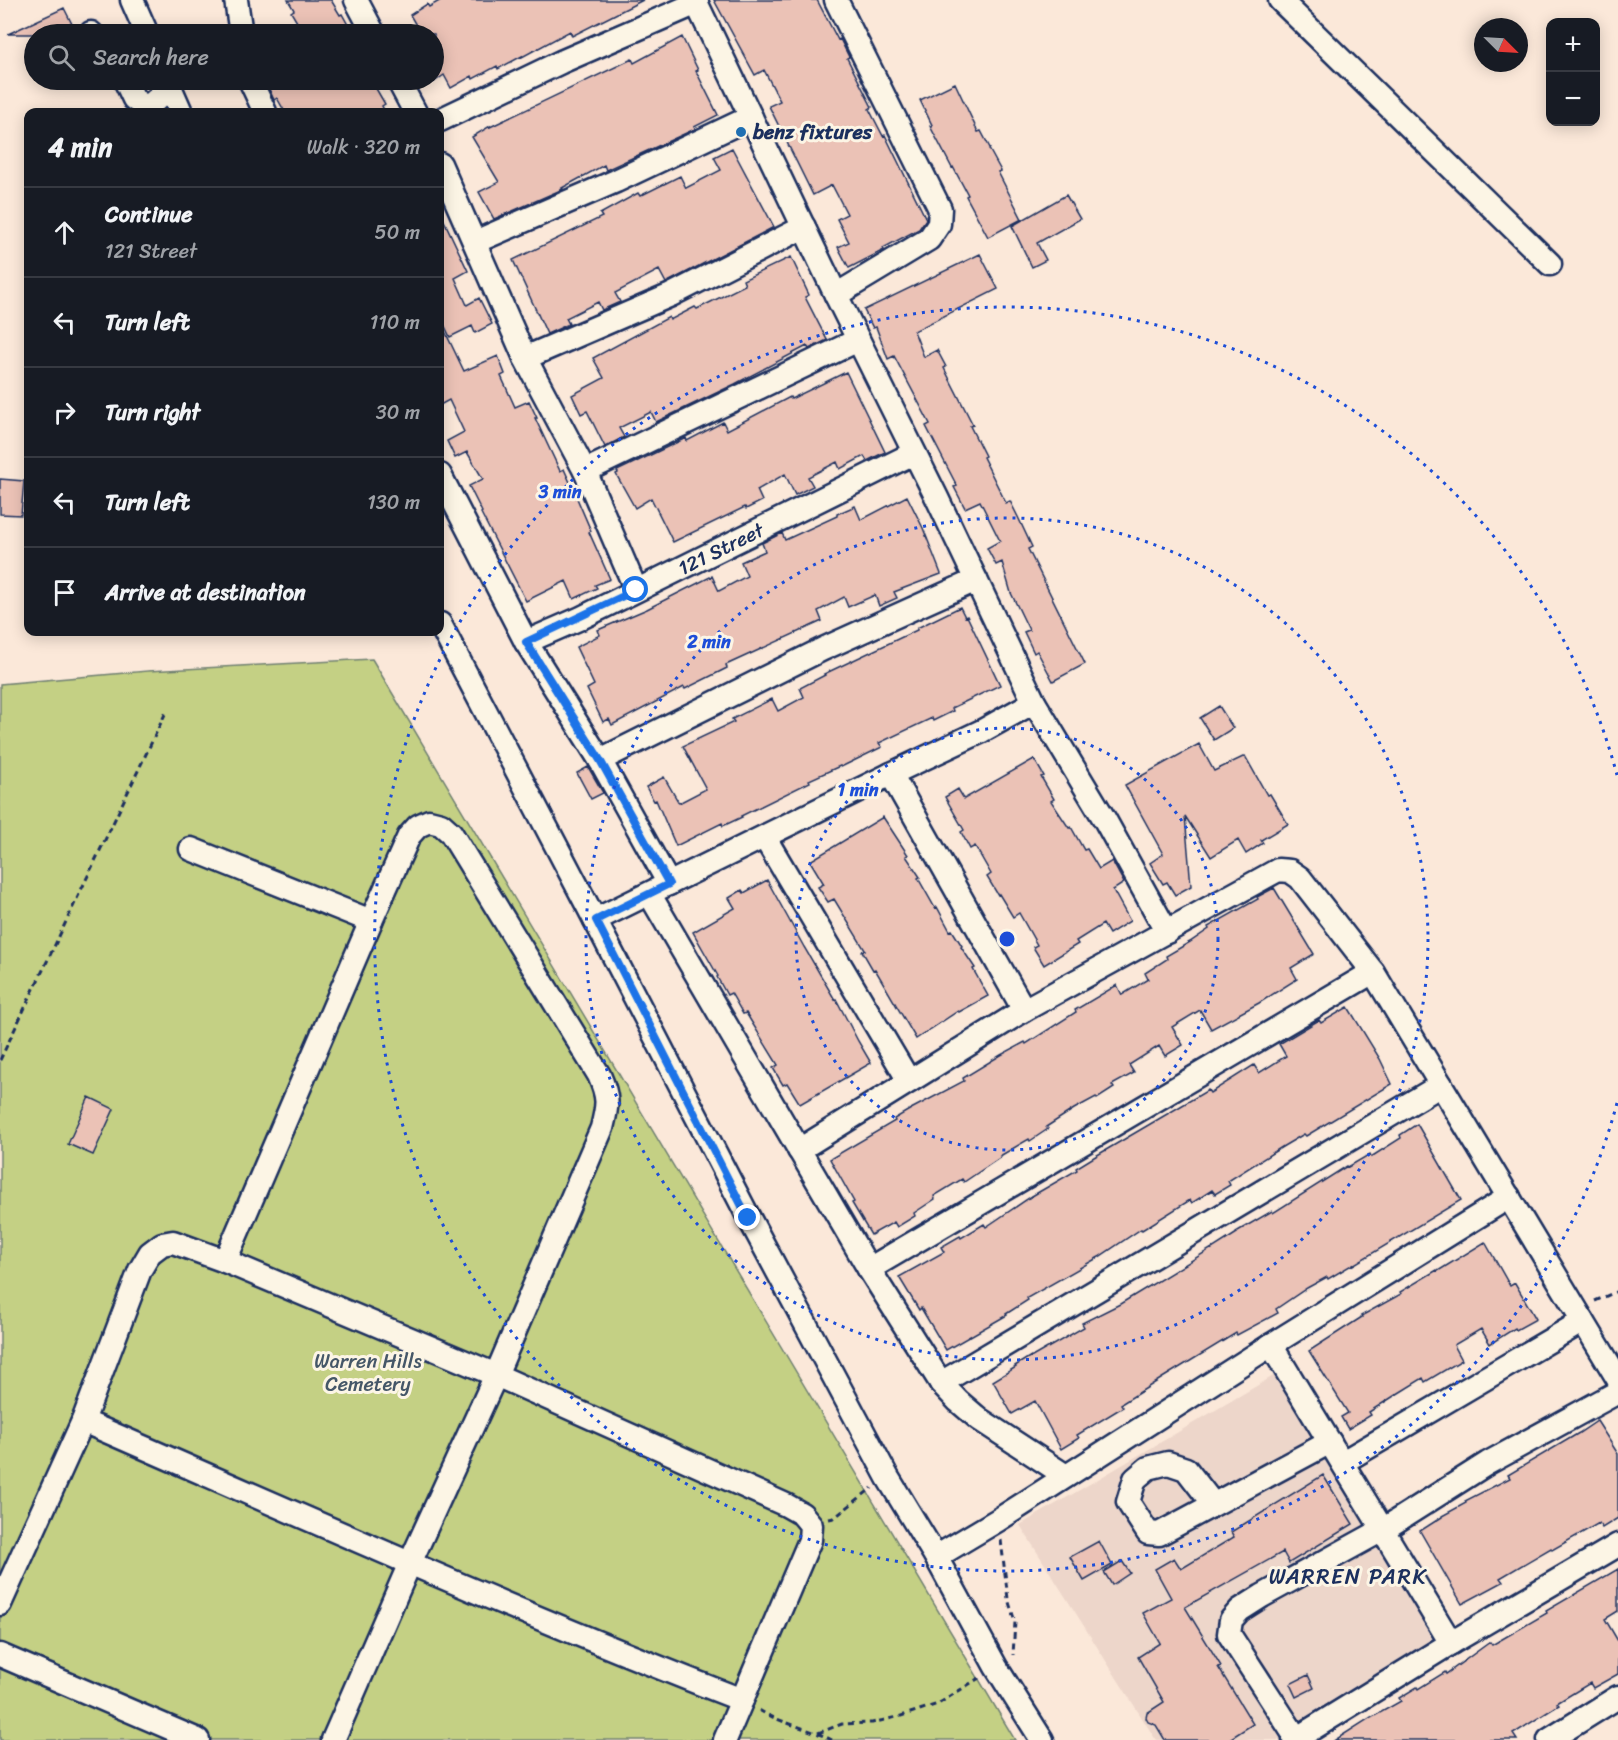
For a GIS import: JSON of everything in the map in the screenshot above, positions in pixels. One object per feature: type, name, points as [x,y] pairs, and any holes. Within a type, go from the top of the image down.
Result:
[{"type":"street","points":[[132,0],[143,24]]},
{"type":"street","points":[[236,0],[240,24]]},
{"type":"street","points":[[836,0],[940,209],[939,224],[929,239],[836,295]]},
{"type":"street","points":[[1280,0],[1550,264]]},
{"type":"street","points":[[364,2],[371,24]]},
{"type":"street","points":[[444,118],[561,62],[696,2],[1034,702],[1105,820],[1167,932]]},
{"type":"street","points":[[130,90],[134,99],[147,108],[163,90]]},
{"type":"street","points":[[172,90],[179,108]]},
{"type":"street","points":[[255,90],[263,108]]},
{"type":"street","points":[[403,90],[413,108]]},
{"type":"street","points":[[475,242],[616,181],[751,117]]},
{"type":"street","points":[[444,173],[525,358],[585,471],[636,590]]},
{"type":"street","points":[[525,358],[671,295],[804,227]]},
{"type":"street","points":[[585,471],[858,340]]},
{"type":"street","name":"121 Street","points":[[526,642],[914,453]]},
{"type":"street","points":[[444,483],[526,642],[600,760],[660,889],[799,1150],[869,1269],[941,1383],[958,1401],[979,1419],[1066,1476]]},
{"type":"street","points":[[600,760],[823,649],[976,580]]},
{"type":"street","points":[[444,632],[596,920],[748,1218],[888,1478],[1004,1661],[1042,1740]]},
{"type":"street","points":[[596,920],[982,731],[1034,702]]},
{"type":"street","points":[[891,774],[1024,1010]]},
{"type":"street","points":[[225,1261],[371,921],[410,836],[418,826],[429,821],[441,824],[451,833],[599,1076],[607,1093],[607,1108],[602,1128],[496,1375],[410,1563],[333,1740]]},
{"type":"street","points":[[765,838],[909,1081]]},
{"type":"street","points":[[191,849],[371,921]]},
{"type":"street","points":[[799,1150],[1024,1010],[1278,870],[1290,871],[1313,894],[1373,972],[1618,1379]]},
{"type":"street","points":[[869,1269],[1373,972]]},
{"type":"street","points":[[941,1383],[1441,1085]]},
{"type":"street","points":[[936,1557],[1509,1197]]},
{"type":"street","points":[[0,1604],[6,1577],[83,1421],[140,1270],[150,1253],[162,1244],[173,1242],[225,1261],[496,1375],[802,1514],[811,1525],[810,1540],[726,1740]]},
{"type":"street","points":[[1343,1462],[1579,1315]]},
{"type":"street","points":[[1271,1345],[1451,1643]]},
{"type":"street","points":[[1618,1392],[1488,1463],[1384,1529],[1239,1610],[1231,1620],[1229,1634],[1295,1739],[1451,1643],[1618,1545]]},
{"type":"street","points":[[83,1421],[410,1563],[742,1700]]},
{"type":"street","points":[[1213,1504],[1330,1442]]},
{"type":"street","points":[[0,1655],[198,1740]]},
{"type":"street","points":[[1549,1740],[1618,1697]]},
{"type":"path","points":[[0,1060],[167,710]]},
{"type":"path","points":[[1579,1315],[1618,1292]]},
{"type":"path","points":[[811,1525],[834,1518],[863,1494],[888,1478]]},
{"type":"path","points":[[818,1732],[842,1724],[872,1723],[938,1704],[1004,1661],[1016,1622],[1008,1599],[998,1520]]},
{"type":"path","points":[[742,1700],[770,1717],[818,1732],[832,1740]]},
{"type":"shaded area","points":[[1292,1365],[1461,1645],[1313,1740],[1156,1740],[1020,1525]]},
{"type":"green space","name":"Warren Hills Cemetery","points":[[372,659],[1015,1740],[0,1740],[0,684],[148,671]]},
{"type":"building","points":[[288,0],[331,0],[348,24],[298,24],[291,12],[294,10]]},
{"type":"building","points":[[441,0],[643,0],[572,36],[570,31],[498,69],[497,66],[473,79],[472,76],[451,88],[444,75],[444,24],[415,24],[410,15],[427,4],[429,7]]},
{"type":"building","points":[[714,0],[817,0],[849,57],[847,58],[872,107],[869,109],[883,136],[885,135],[926,219],[919,229],[849,268],[838,247],[849,242],[837,219],[847,214],[832,185],[813,195],[769,106],[780,101],[764,70],[755,75]]},
{"type":"building","points":[[64,8],[72,24],[30,24]]},
{"type":"building","points":[[24,27],[24,34],[8,34]]},
{"type":"building","points":[[682,37],[718,115],[694,127],[695,129],[606,170],[604,165],[563,189],[494,219],[479,192],[499,182],[472,137],[490,126],[632,59],[634,63]]},
{"type":"building","points":[[955,83],[978,132],[981,131],[990,148],[1001,171],[998,172],[1022,219],[988,237],[930,126],[932,125],[920,100]]},
{"type":"building","points":[[270,90],[377,90],[385,104],[383,108],[283,108],[277,98],[274,100]]},
{"type":"building","points":[[732,148],[774,227],[666,283],[659,270],[615,293],[620,302],[602,310],[598,302],[566,318],[569,324],[547,334],[513,260],[602,217],[600,214],[638,193],[640,196],[680,176],[686,188],[721,170],[714,157]]},
{"type":"building","points":[[1066,195],[1080,219],[1037,243],[1046,260],[1032,267],[1012,226]]},
{"type":"building","points":[[444,220],[468,271],[455,278],[467,305],[479,298],[492,324],[475,333],[472,326],[450,337],[444,324]]},
{"type":"building","points":[[980,254],[998,289],[914,331],[924,357],[937,350],[946,367],[944,368],[973,425],[970,426],[985,456],[983,457],[1006,503],[1010,501],[1018,517],[1032,547],[1028,549],[1085,664],[1053,681],[1037,651],[1034,653],[1024,632],[1029,630],[1011,593],[1002,562],[996,565],[987,548],[1000,541],[980,501],[965,508],[954,487],[957,486],[926,426],[930,424],[894,356],[888,359],[876,327],[873,328],[864,310]]},
{"type":"building","points":[[791,257],[809,295],[805,297],[827,340],[809,349],[807,346],[656,422],[651,412],[619,428],[624,437],[605,447],[587,411],[581,414],[572,395],[604,378],[593,358],[669,317],[670,320],[695,307],[697,309],[745,285],[743,280]]},
{"type":"building","points":[[444,329],[464,371],[498,356],[505,374],[501,376],[515,407],[529,401],[560,471],[564,469],[610,579],[595,585],[597,588],[574,599],[566,581],[526,601],[469,486],[483,479],[467,452],[455,458],[447,441],[464,432],[449,400],[444,403]]},
{"type":"building","points":[[846,372],[885,452],[867,461],[864,456],[840,469],[837,462],[808,477],[813,486],[795,495],[785,474],[757,490],[762,501],[673,542],[651,498],[635,508],[616,474],[617,471],[686,438],[687,441],[723,422],[727,430],[790,397],[791,399]]},
{"type":"building","points":[[0,479],[24,481],[21,515],[0,514]]},
{"type":"building","points":[[907,496],[923,528],[941,574],[894,592],[897,598],[879,606],[875,595],[848,607],[844,597],[818,611],[822,621],[726,665],[727,668],[685,689],[684,687],[612,725],[609,719],[603,722],[587,689],[594,685],[576,647],[600,635],[598,630],[647,609],[712,576],[719,591],[747,576],[741,562],[765,551],[762,543],[782,533],[785,540],[855,506],[861,520]]},
{"type":"building","points":[[960,607],[965,617],[967,616],[1000,685],[952,708],[953,711],[933,721],[932,718],[879,743],[882,747],[809,780],[810,782],[742,817],[723,826],[722,823],[676,846],[656,800],[654,801],[646,787],[664,777],[679,803],[706,789],[683,746],[734,722],[732,719],[772,699],[778,711],[804,697],[800,688],[824,674]]},
{"type":"building","points":[[1219,706],[1233,728],[1214,740],[1200,718]]},
{"type":"building","points":[[1199,744],[1214,771],[1245,756],[1267,795],[1270,794],[1288,824],[1261,840],[1263,843],[1246,854],[1238,840],[1211,857],[1185,816],[1191,886],[1175,895],[1167,882],[1163,884],[1150,863],[1163,854],[1125,785]]},
{"type":"building","points":[[1034,759],[1054,799],[1051,801],[1069,828],[1071,827],[1084,850],[1087,849],[1099,869],[1112,861],[1124,883],[1113,890],[1130,921],[1109,934],[1103,924],[1076,941],[1078,944],[1044,965],[1033,947],[1037,945],[1019,913],[1013,917],[987,877],[991,874],[975,846],[970,849],[961,832],[964,830],[945,797],[958,789],[964,799]]},
{"type":"building","points":[[588,767],[603,793],[591,799],[577,773]]},
{"type":"building","points":[[883,817],[908,855],[906,856],[920,877],[918,878],[935,908],[937,907],[975,968],[973,969],[988,996],[958,1011],[916,1039],[875,969],[873,970],[862,951],[865,950],[834,899],[828,902],[818,887],[824,884],[810,861]]},
{"type":"building","points":[[767,880],[871,1063],[800,1104],[787,1083],[783,1085],[773,1068],[778,1065],[746,1013],[743,1014],[731,993],[727,995],[693,932],[735,908],[729,898],[742,890],[744,893]]},
{"type":"building","points":[[1274,888],[1314,954],[1291,968],[1297,979],[1211,1029],[1200,1010],[1172,1027],[1183,1045],[1165,1056],[1159,1046],[1129,1065],[1134,1073],[1112,1085],[1114,1088],[1097,1099],[1096,1097],[1074,1109],[1046,1127],[1048,1129],[1030,1141],[1029,1139],[1000,1156],[964,1182],[962,1179],[934,1196],[935,1199],[914,1213],[915,1216],[897,1227],[894,1222],[871,1235],[830,1159],[895,1121],[894,1119],[911,1109],[964,1081],[963,1078],[1001,1055],[1025,1042],[1026,1044],[1076,1012],[1075,1010],[1117,985],[1122,995],[1148,979],[1145,973],[1167,959],[1166,956],[1209,929],[1208,927]]},
{"type":"building","points":[[1348,1007],[1380,1059],[1392,1084],[1306,1136],[1304,1134],[1282,1147],[1228,1181],[1230,1185],[1215,1194],[1212,1190],[1192,1203],[1190,1200],[1141,1229],[1099,1257],[1027,1298],[1028,1300],[1007,1315],[946,1350],[899,1277],[944,1252],[941,1247],[984,1224],[986,1227],[1032,1196],[1077,1170],[1076,1168],[1208,1090],[1210,1093],[1254,1065],[1259,1073],[1286,1056],[1279,1044],[1319,1020],[1321,1023]]},
{"type":"building","points":[[89,1097],[114,1109],[93,1155],[68,1144]]},
{"type":"building","points":[[1417,1124],[1461,1200],[1353,1265],[1307,1288],[1276,1309],[1278,1313],[1237,1335],[1236,1333],[1164,1377],[1121,1404],[1123,1407],[1077,1435],[1079,1438],[1061,1449],[1035,1401],[1012,1414],[993,1381],[1031,1356],[1084,1327],[1082,1323],[1120,1304],[1347,1166],[1370,1154],[1371,1157],[1401,1138],[1400,1135]]},
{"type":"building","points":[[1485,1242],[1510,1286],[1515,1283],[1536,1319],[1516,1330],[1515,1328],[1490,1344],[1481,1329],[1454,1345],[1462,1360],[1425,1382],[1423,1378],[1369,1412],[1371,1415],[1348,1429],[1341,1417],[1348,1413],[1309,1351],[1361,1316]]},
{"type":"building","points":[[1597,1421],[1618,1454],[1618,1518],[1602,1528],[1599,1523],[1552,1550],[1551,1548],[1500,1578],[1503,1582],[1462,1604],[1420,1531],[1466,1503],[1465,1501],[1510,1478],[1508,1475]]},
{"type":"building","points":[[1323,1475],[1353,1524],[1289,1563],[1283,1552],[1185,1607],[1253,1724],[1228,1740],[1165,1740],[1156,1725],[1148,1722],[1146,1718],[1147,1713],[1164,1702],[1138,1657],[1160,1643],[1143,1613],[1171,1598],[1155,1569],[1174,1558],[1181,1569],[1234,1537],[1231,1532]]},
{"type":"building","points":[[1099,1541],[1112,1565],[1084,1581],[1070,1557]]},
{"type":"building","points":[[1122,1561],[1130,1573],[1112,1585],[1104,1572]]},
{"type":"building","points":[[1618,1569],[1618,1611],[1605,1619],[1618,1641],[1618,1674],[1593,1688],[1590,1683],[1557,1703],[1559,1705],[1513,1734],[1517,1740],[1335,1740],[1401,1701],[1399,1698],[1417,1687],[1418,1689],[1445,1672],[1446,1674],[1490,1642],[1492,1645]]},
{"type":"building","points":[[1308,1675],[1314,1688],[1296,1697],[1290,1684]]},
{"type":"place","name":"benz fixtures","points":[[741,132]]},
{"type":"district","name":"WARREN PARK","points":[[1348,1576]]},
{"type":"route","points":[[636,590],[526,642],[600,760],[669,884],[596,920],[748,1218]]}]
